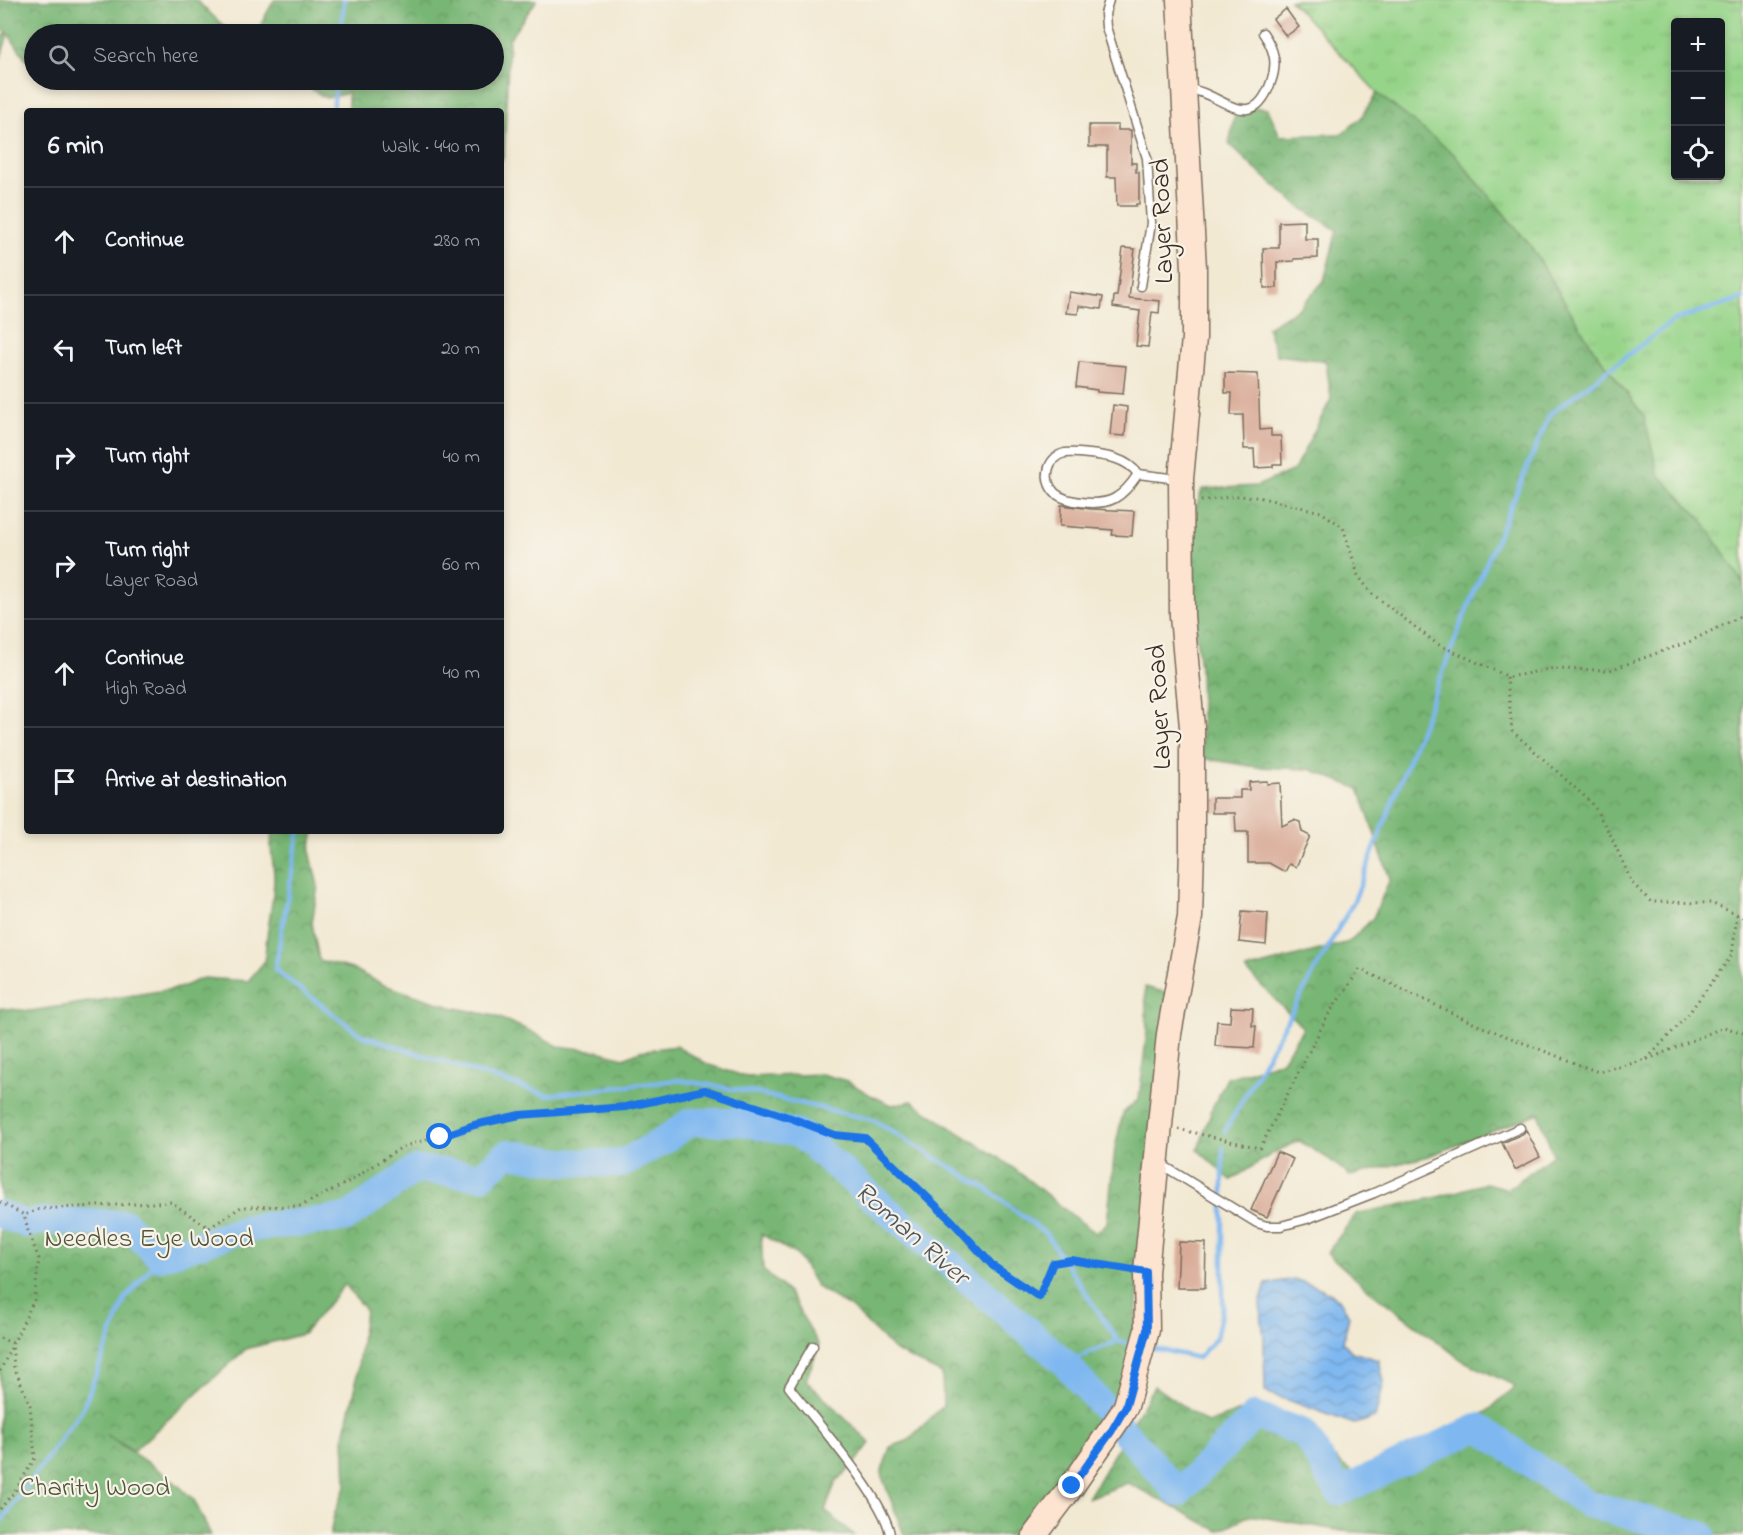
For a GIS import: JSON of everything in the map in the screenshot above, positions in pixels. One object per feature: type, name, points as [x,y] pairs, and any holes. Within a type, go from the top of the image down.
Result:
[{"type":"main road","name":"Layer Road","points":[[1035,1535],[1119,1417],[1147,1320],[1146,1272],[1169,1034],[1190,917],[1192,727],[1182,615],[1181,479],[1194,338],[1194,280],[1179,0]]},
{"type":"lane","points":[[1109,0],[1105,14],[1106,27],[1147,158],[1151,223],[1141,286]]},
{"type":"lane","points":[[1184,89],[1196,90],[1233,109],[1253,108],[1268,91],[1275,66],[1270,44],[1263,33]]},
{"type":"lane","points":[[1138,474],[1130,486],[1118,497],[1109,502],[1099,503],[1063,498],[1052,488],[1047,473],[1052,461],[1066,453],[1098,455],[1123,460],[1138,474],[1181,479]]},
{"type":"lane","points":[[1156,1162],[1257,1222],[1267,1226],[1281,1226],[1374,1193],[1520,1128]]},
{"type":"lane","points":[[813,1346],[789,1387],[858,1474],[889,1524],[890,1535]]},
{"type":"path","points":[[1182,503],[1237,496],[1258,497],[1321,512],[1343,527],[1358,575],[1370,592],[1442,646],[1507,676],[1550,669],[1610,670],[1691,640],[1743,615]]},
{"type":"path","points":[[1507,676],[1512,731],[1592,803],[1611,836],[1632,883],[1651,902],[1711,903],[1743,917]]},
{"type":"path","points":[[1646,1060],[1686,1017],[1732,955],[1737,915]]},
{"type":"path","points":[[1160,1125],[1260,1148],[1328,1015],[1360,969],[1475,1024],[1598,1072],[1646,1060],[1724,1027],[1743,1033]]},
{"type":"path","points":[[0,1202],[24,1215],[40,1209],[171,1203],[209,1228],[242,1207],[301,1206],[352,1180],[402,1147],[474,1125],[520,1115],[625,1107],[705,1090],[835,1135],[865,1138],[952,1221],[993,1266],[1039,1297],[1053,1263],[1071,1260],[1146,1272]]},
{"type":"path","points":[[0,1371],[34,1299],[39,1259],[27,1232],[24,1215]]},
{"type":"path","points":[[0,1338],[12,1343]]},
{"type":"path","points":[[0,1509],[15,1491],[35,1458],[30,1405],[14,1367],[12,1343]]},
{"type":"green space","points":[[0,0],[196,0],[221,24],[24,24],[24,56],[8,34],[0,60],[0,38],[7,34],[0,26]]},
{"type":"green space","points":[[274,0],[537,0],[509,39],[504,155],[504,108],[348,108],[348,93],[326,98],[313,90],[504,90],[504,24],[261,24]]},
{"type":"green space","points":[[1290,0],[1743,0],[1743,597],[1556,500],[1510,234]]},
{"type":"green space","points":[[1377,93],[1454,154],[1530,245],[1593,348],[1644,416],[1658,474],[1703,521],[1743,583],[1743,1535],[1397,1535],[1343,1531],[1250,1515],[1219,1531],[1128,1483],[1088,1498],[1154,1386],[1207,1423],[1241,1411],[1313,1437],[1341,1464],[1373,1486],[1400,1461],[1423,1446],[1487,1412],[1515,1386],[1462,1360],[1366,1288],[1327,1253],[1356,1214],[1438,1197],[1486,1183],[1508,1189],[1553,1155],[1538,1113],[1429,1156],[1350,1176],[1329,1159],[1299,1141],[1275,1152],[1231,1180],[1198,1150],[1213,1106],[1227,1078],[1282,1061],[1303,1028],[1246,970],[1349,942],[1373,918],[1390,879],[1359,789],[1309,769],[1256,767],[1202,758],[1200,668],[1189,574],[1193,518],[1202,489],[1257,486],[1294,470],[1331,399],[1326,361],[1277,355],[1267,327],[1299,308],[1324,281],[1337,230],[1301,208],[1229,144],[1237,105],[1268,109],[1280,136],[1342,134],[1361,118]]},
{"type":"green space","points":[[272,834],[313,834],[310,851],[318,886],[312,923],[319,960],[352,969],[384,985],[451,1007],[495,1016],[558,1046],[598,1051],[624,1058],[640,1051],[676,1046],[709,1065],[747,1077],[821,1074],[847,1081],[892,1105],[912,1101],[1005,1162],[1096,1233],[1107,1223],[1115,1148],[1123,1113],[1139,1099],[1147,1031],[1145,987],[1176,995],[1139,1282],[1134,1342],[1119,1402],[1026,1535],[904,1535],[881,1474],[890,1447],[907,1441],[943,1406],[942,1374],[895,1351],[851,1308],[817,1287],[797,1255],[761,1234],[763,1270],[789,1293],[819,1345],[806,1380],[870,1443],[854,1465],[836,1481],[825,1511],[854,1535],[330,1535],[334,1515],[346,1485],[344,1435],[355,1390],[365,1310],[345,1284],[303,1334],[246,1349],[133,1451],[106,1435],[169,1477],[194,1500],[211,1535],[0,1535],[0,1008],[31,1011],[179,988],[203,978],[248,981],[265,961],[274,888]]},
{"type":"water","points":[[1294,1279],[1320,1288],[1339,1299],[1349,1316],[1343,1342],[1352,1352],[1379,1360],[1384,1382],[1375,1418],[1354,1424],[1265,1392],[1264,1338],[1260,1304],[1266,1284]]},
{"type":"building","points":[[1286,9],[1299,27],[1286,36],[1273,19]]},
{"type":"building","points":[[1089,125],[1118,125],[1118,130],[1131,130],[1131,163],[1136,163],[1136,172],[1139,172],[1139,204],[1136,206],[1117,206],[1116,177],[1107,177],[1107,147],[1089,147]]},
{"type":"building","points":[[1305,221],[1305,239],[1318,239],[1318,258],[1277,262],[1277,288],[1264,288],[1263,248],[1279,248],[1279,222]]},
{"type":"building","points":[[1123,248],[1135,249],[1129,298],[1160,301],[1159,313],[1152,312],[1148,347],[1136,346],[1140,311],[1113,307],[1114,296],[1117,296]]},
{"type":"building","points":[[1069,292],[1103,297],[1101,309],[1079,306],[1078,314],[1066,313]]},
{"type":"building","points":[[1079,362],[1126,366],[1123,394],[1097,392],[1097,390],[1076,387]]},
{"type":"building","points":[[1225,373],[1258,374],[1260,430],[1271,429],[1271,436],[1281,436],[1282,464],[1255,468],[1254,449],[1244,449],[1243,415],[1231,415],[1232,393],[1225,393]]},
{"type":"building","points":[[1113,405],[1127,407],[1125,436],[1110,435]]},
{"type":"building","points":[[1061,505],[1134,511],[1132,536],[1112,535],[1113,530],[1060,526]]},
{"type":"building","points":[[1267,781],[1267,784],[1280,783],[1282,826],[1294,820],[1300,822],[1302,832],[1310,836],[1296,867],[1289,864],[1285,872],[1269,863],[1248,863],[1248,832],[1236,832],[1235,813],[1212,813],[1212,798],[1240,798],[1240,790],[1249,790],[1249,782]]},
{"type":"building","points":[[1242,911],[1268,913],[1266,945],[1239,942]]},
{"type":"building","points":[[1231,1007],[1253,1008],[1252,1026],[1256,1026],[1254,1048],[1215,1046],[1217,1021],[1230,1022]]},
{"type":"building","points":[[1526,1130],[1540,1157],[1515,1170],[1502,1143],[1523,1134]]},
{"type":"building","points":[[1277,1152],[1293,1159],[1267,1217],[1251,1210]]},
{"type":"building","points":[[1179,1242],[1206,1243],[1205,1288],[1177,1288]]},
{"type":"waterway","points":[[342,24],[344,0]]},
{"type":"waterway","points":[[333,108],[335,90]]},
{"type":"waterway","points":[[1225,1131],[1354,901],[1469,604],[1550,414],[1674,320],[1743,298]]},
{"type":"waterway","points":[[298,834],[275,970],[361,1035],[547,1095],[679,1080],[756,1093],[873,1120],[987,1189],[1046,1234],[1118,1341]]},
{"type":"waterway","name":"Roman River","points":[[0,1214],[26,1224],[42,1221],[126,1224],[160,1257],[248,1228],[346,1218],[416,1169],[481,1176],[508,1153],[560,1162],[621,1164],[663,1141],[690,1122],[740,1122],[799,1134],[1065,1363],[1178,1493],[1255,1416],[1304,1433],[1339,1492],[1479,1427],[1588,1504],[1702,1535]]},
{"type":"waterway","points":[[1149,1347],[1198,1358],[1216,1338],[1223,1306],[1223,1148]]},
{"type":"waterway","points":[[0,1523],[83,1408],[125,1299],[160,1257]]},
{"type":"waterway","points":[[1065,1363],[1118,1341],[1135,1345]]},
{"type":"route","points":[[440,1137],[474,1125],[520,1115],[625,1107],[705,1090],[835,1135],[865,1138],[952,1221],[993,1266],[1039,1297],[1053,1263],[1071,1260],[1146,1272],[1147,1330],[1126,1406],[1111,1432],[1072,1486]]},
{"type":"park label","name":"Needles Eye Wood","points":[[149,1237]]},
{"type":"park label","name":"Charity Wood","points":[[95,1486]]}]
